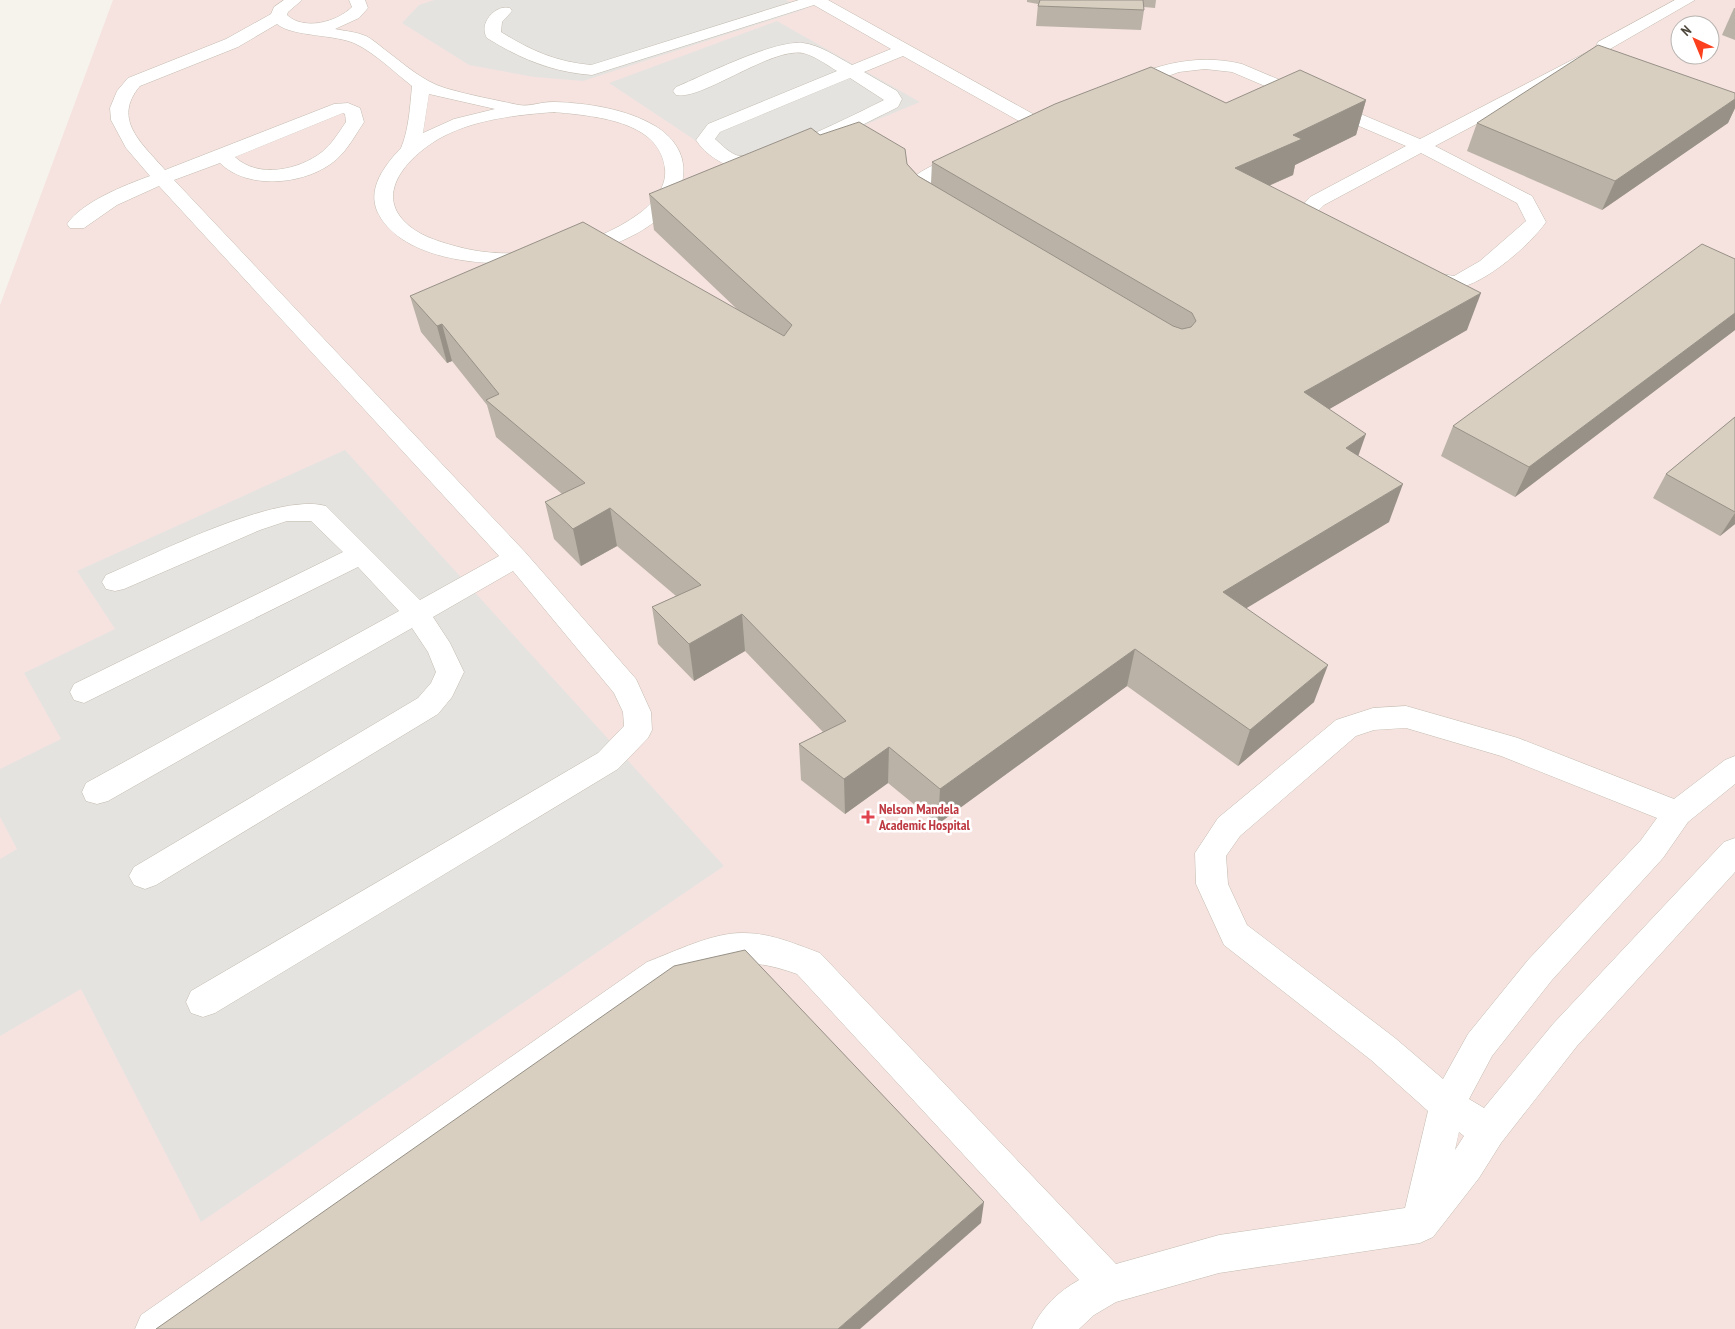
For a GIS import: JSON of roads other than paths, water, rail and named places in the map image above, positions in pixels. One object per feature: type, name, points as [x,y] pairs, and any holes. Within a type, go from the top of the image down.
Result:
[{"type":"lane","points":[[203,1002],[608,761],[638,730],[637,712],[626,687],[516,558],[162,178],[121,128],[118,102],[123,92],[134,82],[232,43],[278,16],[280,10],[294,0]]},
{"type":"lane","points":[[504,11],[494,21],[491,28],[493,34],[536,60],[565,68],[592,70],[815,0],[1040,126]]},
{"type":"lane","points":[[1341,243],[1316,228],[1308,219],[1308,210],[1317,201],[1421,146],[1605,57],[1604,46],[1687,0]]},
{"type":"lane","points":[[232,43],[338,23],[361,6]]},
{"type":"lane","points":[[360,40],[361,6]]},
{"type":"lane","points":[[278,16],[289,25],[360,40],[420,84],[440,92],[522,109]]},
{"type":"lane","points":[[682,91],[793,48],[810,50],[850,72],[891,95],[892,103],[790,149],[756,161],[743,163],[731,160],[705,140],[714,128],[850,72],[905,50]]},
{"type":"lane","points":[[1108,94],[1159,70],[1174,66],[1214,63],[1236,68],[1421,146],[1525,200],[1536,222],[1473,275],[1458,282],[1438,282],[1402,271]]},
{"type":"lane","points":[[409,151],[417,120],[420,84]]},
{"type":"lane","points":[[554,107],[604,113],[637,123],[656,135],[670,149],[676,166],[674,183],[664,200],[647,218],[622,233],[590,246],[552,254],[514,258],[442,250],[414,238],[395,224],[384,206],[384,187],[392,168],[409,151],[432,135],[461,123],[490,114],[522,109],[554,107]]},
{"type":"lane","points":[[77,224],[92,211],[114,198],[162,178],[223,156],[340,108],[348,108],[354,112],[355,122],[329,155],[295,173],[264,175],[242,172],[223,156]]},
{"type":"lane","points":[[1015,137],[1074,110]]},
{"type":"lane","points":[[942,216],[925,206],[918,199],[916,185],[928,176],[980,153]]},
{"type":"lane","points":[[115,582],[250,524],[286,513],[317,512],[417,613],[444,654],[450,672],[442,689],[428,706],[145,876]]},
{"type":"lane","points":[[84,692],[359,554]]},
{"type":"lane","points":[[97,792],[516,558]]},
{"type":"lane","points":[[1488,1131],[1447,1105],[1383,1049],[1235,935],[1212,884],[1210,853],[1229,827],[1346,728],[1373,719],[1406,716],[1508,746],[1676,813]]},
{"type":"lane","points":[[1420,1224],[1447,1105],[1480,1045],[1540,970],[1652,849],[1676,813],[1735,768]]},
{"type":"lane","points":[[1052,1329],[1080,1301],[1109,1285],[1219,1254],[1420,1224],[1466,1165],[1488,1131],[1565,1035],[1735,851]]},
{"type":"lane","points":[[155,1329],[659,972],[707,954],[742,946],[774,951],[808,963],[830,984],[1109,1285]]},
{"type":"place","name":"Nelson Mandela Academic Hospital","points":[[868,817]]}]
